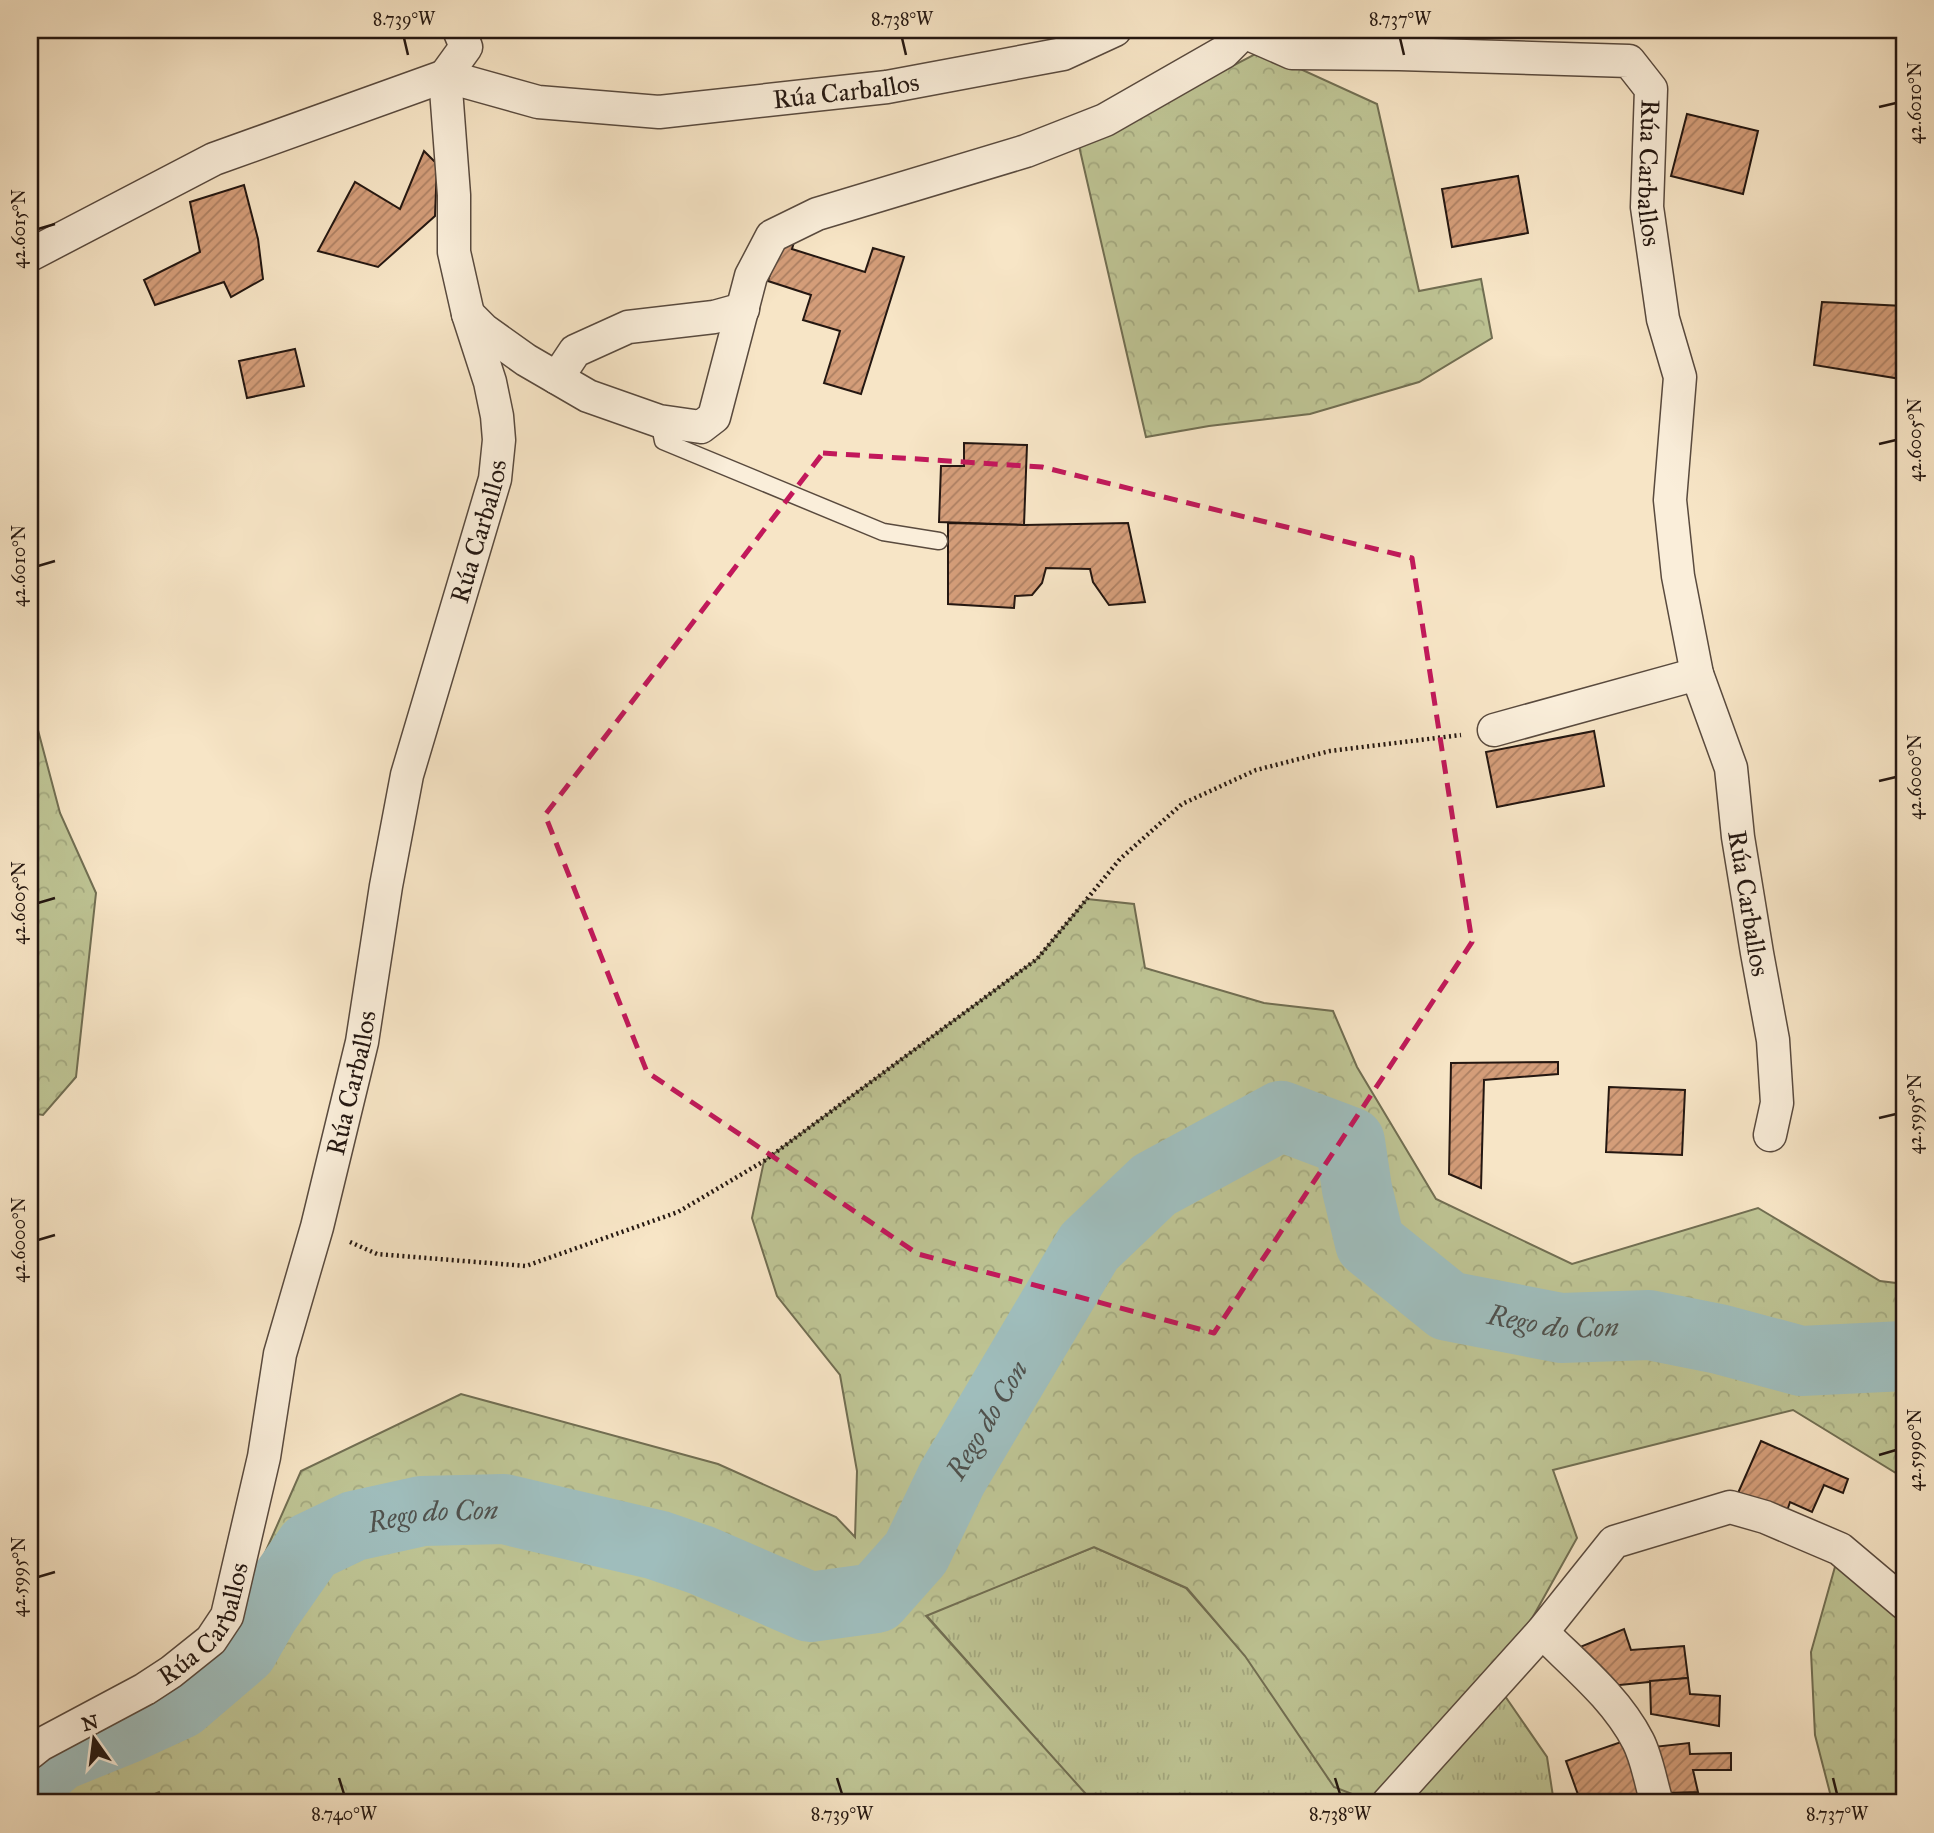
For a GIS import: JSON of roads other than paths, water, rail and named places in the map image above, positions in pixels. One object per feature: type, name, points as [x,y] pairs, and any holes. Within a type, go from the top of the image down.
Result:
[{"type":"street","points":[[30,255],[214,159],[446,76],[466,47],[459,30]]},
{"type":"street","name":"Rúa Carballos","points":[[30,1753],[171,1672],[211,1640],[227,1616],[264,1457],[280,1354],[317,1227],[362,1042],[386,886],[407,775],[495,479],[499,440],[497,416],[490,382],[468,314],[454,252],[454,195],[446,76],[537,102],[659,112],[887,87],[1063,54],[1115,30]]},
{"type":"street","name":"Rúa Carballos","points":[[468,314],[484,331],[526,360],[588,396],[659,421],[701,427],[714,417],[751,276],[772,236],[817,214],[1026,151],[1105,120],[1224,52],[1244,31],[1292,53],[1629,61],[1651,89],[1647,207],[1663,319],[1680,377],[1670,500],[1678,576],[1697,674],[1731,768],[1738,837],[1773,1040],[1777,1103],[1770,1135]]},
{"type":"street","points":[[557,378],[575,351],[628,327],[714,317],[743,309]]},
{"type":"street","points":[[1494,730],[1697,674]]},
{"type":"street","points":[[1388,1803],[1542,1632],[1614,1542],[1730,1507],[1765,1517],[1840,1549],[1904,1603]]},
{"type":"street","points":[[1542,1632],[1602,1692],[1625,1720],[1639,1743],[1657,1803]]},
{"type":"lane","points":[[659,421],[663,441],[883,532],[939,541]]},
{"type":"waterway","name":"Rego do Con","points":[[30,1780],[59,1756],[180,1704],[243,1650],[264,1613],[310,1547],[354,1526],[422,1511],[504,1509],[657,1545],[701,1560],[810,1607],[876,1598],[916,1553],[952,1478],[1089,1247],[1154,1185],[1281,1116],[1350,1142],[1357,1189],[1370,1243],[1448,1306],[1561,1328],[1649,1325],[1719,1339],[1801,1361],[1904,1356]]}]
